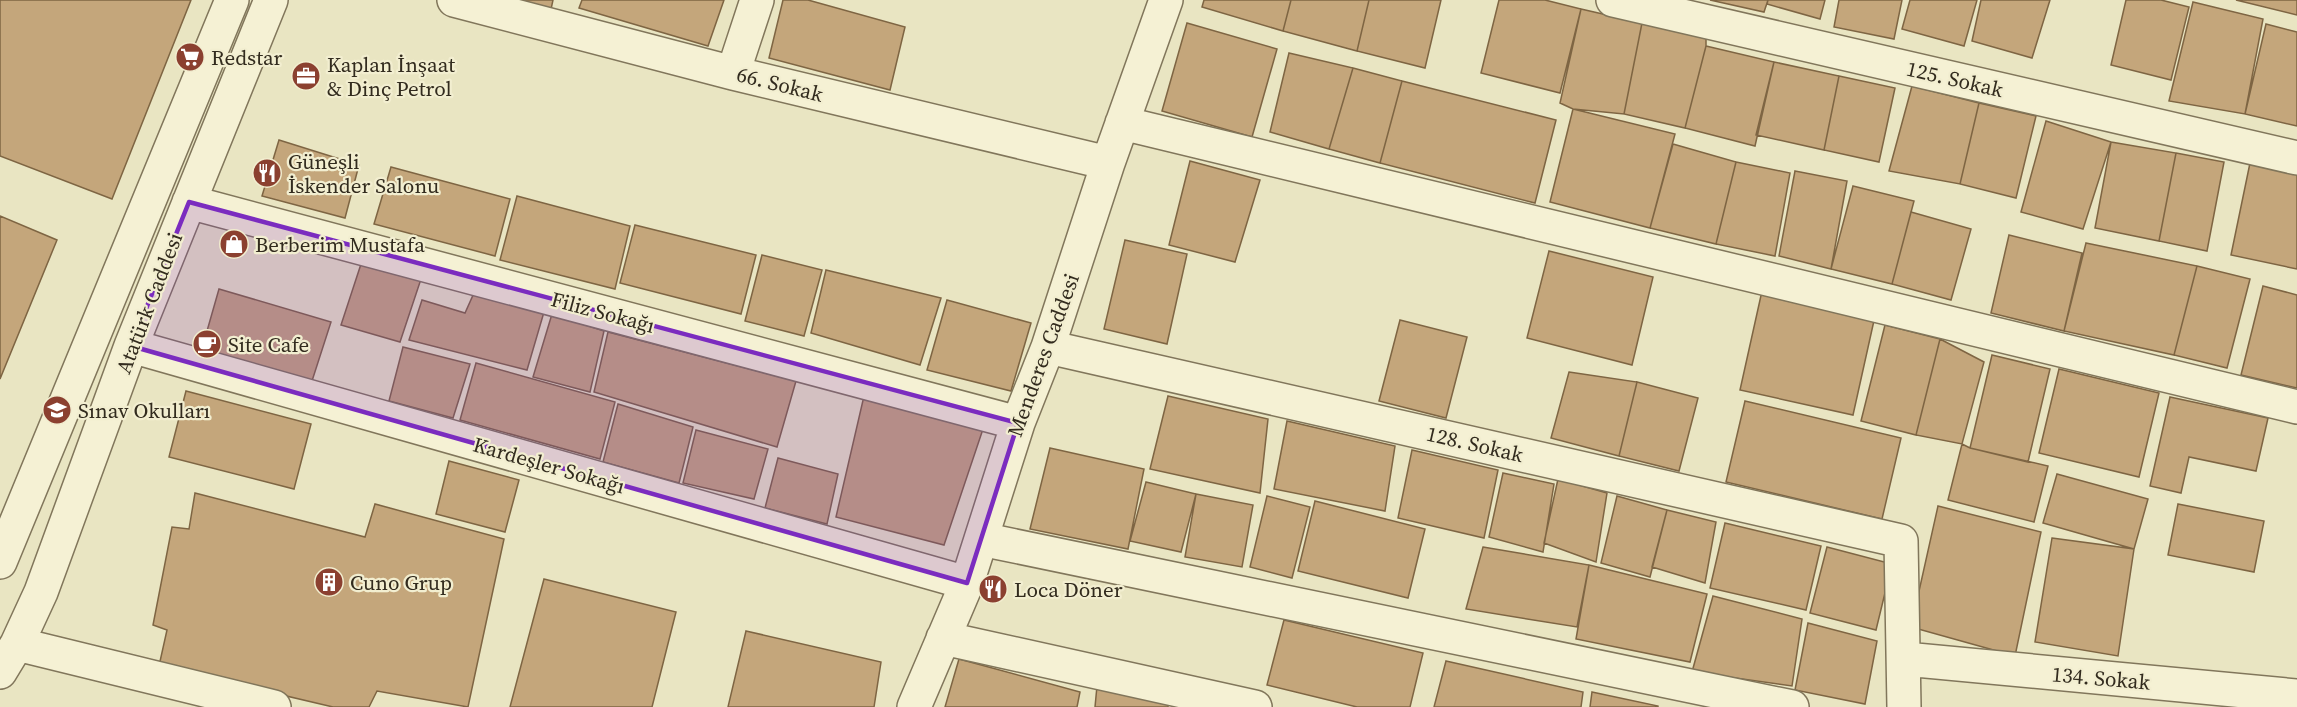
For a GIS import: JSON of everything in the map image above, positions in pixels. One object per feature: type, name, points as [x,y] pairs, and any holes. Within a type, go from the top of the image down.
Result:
[{"type":"street","name":"Atatürk Caddesi","points":[[0,562],[9,516],[232,0]]},
{"type":"street","name":"Atatürk Caddesi","points":[[0,672],[17,644],[41,592],[131,346],[271,0]]},
{"type":"street","name":"66. Sokak","points":[[454,0],[733,73],[1108,163]]},
{"type":"street","points":[[733,73],[756,0]]},
{"type":"street","name":"Menderes Caddesi","points":[[914,707],[967,583],[1018,423],[1048,348],[1108,163],[1166,0]]},
{"type":"street","name":"125. Sokak","points":[[1613,0],[2297,158]]},
{"type":"street","points":[[1122,123],[2297,407]]},
{"type":"street","name":"Filiz Sokağı","points":[[189,201],[1018,423]]},
{"type":"street","name":"Kardeşler Sokağı","points":[[131,346],[967,583]]},
{"type":"street","name":"128. Sokak","points":[[1048,348],[1901,541],[1905,659]]},
{"type":"street","points":[[9,516],[63,531]]},
{"type":"street","points":[[981,539],[1792,707]]},
{"type":"street","points":[[943,638],[1255,707]]},
{"type":"street","points":[[17,644],[273,707]]},
{"type":"street","points":[[1904,707],[1905,659]]},
{"type":"street","name":"134. Sokak","points":[[1905,659],[2297,696]]},
{"type":"highlighted area","points":[[189,202],[1018,423],[967,583],[131,346]]},
{"type":"building","points":[[0,0],[191,0],[112,199],[0,156]]},
{"type":"building","points":[[499,0],[553,0],[550,14]]},
{"type":"building","points":[[582,0],[724,0],[708,46],[579,8]]},
{"type":"building","points":[[783,0],[808,0],[905,27],[890,90],[769,58]]},
{"type":"building","points":[[1204,0],[1291,0],[1283,31],[1202,7]]},
{"type":"building","points":[[1291,0],[1369,0],[1357,51],[1283,31]]},
{"type":"building","points":[[1369,0],[1441,0],[1425,68],[1357,51]]},
{"type":"building","points":[[1499,0],[1545,0],[1581,9],[1560,93],[1481,73]]},
{"type":"building","points":[[1710,0],[1768,0],[1764,12]]},
{"type":"building","points":[[1768,0],[1825,0],[1820,19],[1767,4]]},
{"type":"building","points":[[1839,0],[1902,0],[1894,39],[1834,27]]},
{"type":"building","points":[[1910,0],[1977,0],[1964,46],[1902,29]]},
{"type":"building","points":[[1981,0],[2050,0],[2032,58],[1972,41]]},
{"type":"building","points":[[2126,0],[2161,0],[2189,7],[2171,80],[2111,65]]},
{"type":"building","points":[[2236,0],[2297,0],[2297,15]]},
{"type":"building","points":[[2193,2],[2263,19],[2245,114],[2169,101]]},
{"type":"building","points":[[1581,9],[1642,23],[1624,114],[1573,109],[1560,103]]},
{"type":"building","points":[[1187,23],[1277,49],[1252,137],[1162,111]]},
{"type":"building","points":[[1642,23],[1706,35],[1706,46],[1685,128],[1624,114]]},
{"type":"building","points":[[2266,24],[2297,32],[2297,126],[2245,114]]},
{"type":"building","points":[[1706,46],[1774,62],[1755,146],[1685,128]]},
{"type":"building","points":[[1289,53],[1353,68],[1329,149],[1270,132]]},
{"type":"building","points":[[1774,62],[1839,76],[1824,150],[1756,135]]},
{"type":"building","points":[[1353,68],[1402,81],[1380,163],[1329,149]]},
{"type":"building","points":[[1839,76],[1895,88],[1879,162],[1824,150]]},
{"type":"building","points":[[1402,81],[1556,120],[1535,203],[1380,163]]},
{"type":"building","points":[[1912,86],[1979,103],[1960,184],[1889,171]]},
{"type":"building","points":[[1979,103],[2036,116],[2016,198],[1960,184]]},
{"type":"building","points":[[1573,109],[1675,134],[1650,228],[1550,202]]},
{"type":"building","points":[[2046,121],[2111,142],[2083,229],[2021,212]]},
{"type":"building","points":[[279,140],[359,165],[345,218],[262,196]]},
{"type":"building","points":[[2111,142],[2176,153],[2159,241],[2095,228]]},
{"type":"building","points":[[1673,144],[1736,162],[1716,244],[1650,228]]},
{"type":"building","points":[[2176,153],[2224,162],[2207,251],[2159,241]]},
{"type":"building","points":[[1190,161],[1260,180],[1235,262],[1169,245]]},
{"type":"building","points":[[1736,162],[1790,173],[1775,256],[1716,244]]},
{"type":"building","points":[[2250,163],[2297,174],[2297,269],[2231,255]]},
{"type":"building","points":[[391,167],[510,199],[495,256],[374,224]]},
{"type":"building","points":[[1795,171],[1847,181],[1831,269],[1779,256]]},
{"type":"building","points":[[1853,186],[1914,201],[1892,284],[1831,269]]},
{"type":"building","points":[[517,196],[630,226],[615,289],[500,260]]},
{"type":"building","points":[[1911,212],[1971,229],[1951,300],[1892,284]]},
{"type":"building","points":[[0,216],[57,240],[0,379]]},
{"type":"building","points":[[635,225],[756,255],[741,314],[620,283]]},
{"type":"building","points":[[2009,235],[2082,253],[2064,331],[1991,313]]},
{"type":"building","points":[[1125,240],[1187,254],[1167,344],[1104,329]]},
{"type":"building","points":[[2086,243],[2197,266],[2174,355],[2064,331]]},
{"type":"building","points":[[1549,251],[1653,277],[1632,365],[1527,338]]},
{"type":"building","points":[[762,255],[822,270],[804,336],[745,321]]},
{"type":"building","points":[[362,261],[421,279],[400,342],[341,325]]},
{"type":"building","points":[[2197,266],[2250,279],[2227,368],[2174,355]]},
{"type":"building","points":[[826,270],[941,298],[920,365],[811,333]]},
{"type":"building","points":[[2263,286],[2297,295],[2297,388],[2241,375]]},
{"type":"building","points":[[219,289],[331,322],[311,384],[201,352]]},
{"type":"building","points":[[1762,291],[1875,316],[1853,415],[1740,390]]},
{"type":"building","points":[[474,293],[544,312],[527,370],[409,340],[422,300],[465,313]]},
{"type":"building","points":[[947,300],[1031,323],[1011,391],[927,370]]},
{"type":"building","points":[[552,314],[604,331],[590,392],[533,377]]},
{"type":"building","points":[[1400,320],[1467,337],[1446,418],[1379,401]]},
{"type":"building","points":[[1885,325],[1940,339],[1916,435],[1861,421]]},
{"type":"building","points":[[608,332],[796,381],[777,447],[594,392]]},
{"type":"building","points":[[1940,339],[1984,362],[1962,444],[1916,435]]},
{"type":"building","points":[[403,347],[470,364],[453,418],[389,401]]},
{"type":"building","points":[[1992,355],[2050,369],[2028,462],[1970,448]]},
{"type":"building","points":[[476,363],[615,402],[600,459],[460,420]]},
{"type":"building","points":[[2059,369],[2159,393],[2139,477],[2039,453]]},
{"type":"building","points":[[1569,372],[1637,382],[1619,456],[1551,438]]},
{"type":"building","points":[[1637,382],[1698,398],[1679,471],[1619,456]]},
{"type":"building","points":[[186,391],[311,424],[294,489],[169,457]]},
{"type":"building","points":[[864,396],[983,429],[944,545],[836,517]]},
{"type":"building","points":[[1168,396],[1268,419],[1260,493],[1150,469]]},
{"type":"building","points":[[2170,397],[2268,418],[2256,471],[2189,457],[2181,493],[2150,486]]},
{"type":"building","points":[[1745,401],[1901,438],[1882,519],[1726,482]]},
{"type":"building","points":[[618,404],[693,427],[679,483],[603,462]]},
{"type":"building","points":[[1287,421],[1395,446],[1385,511],[1274,489]]},
{"type":"building","points":[[696,430],[768,449],[754,499],[683,483]]},
{"type":"building","points":[[1962,444],[1970,448],[2048,466],[2034,522],[1948,500]]},
{"type":"building","points":[[1050,448],[1144,469],[1128,549],[1030,529]]},
{"type":"building","points":[[1412,450],[1498,470],[1484,538],[1398,518]]},
{"type":"building","points":[[778,458],[838,474],[827,524],[765,508]]},
{"type":"building","points":[[449,461],[519,480],[505,532],[436,514]]},
{"type":"building","points":[[1503,473],[1554,484],[1543,552],[1489,537]]},
{"type":"building","points":[[2057,474],[2148,499],[2134,549],[2043,523]]},
{"type":"building","points":[[1558,479],[1607,493],[1596,562],[1544,543]]},
{"type":"building","points":[[1146,482],[1196,494],[1181,552],[1130,541]]},
{"type":"building","name":"Cuno Grup","points":[[195,493],[365,537],[375,504],[504,539],[468,707],[377,691],[369,707],[333,707],[159,666],[167,630],[153,625],[172,527],[189,529]]},
{"type":"building","points":[[1196,494],[1253,505],[1242,567],[1185,557]]},
{"type":"building","points":[[1267,496],[1310,507],[1292,578],[1250,567]]},
{"type":"building","points":[[1617,496],[1667,510],[1650,577],[1601,563]]},
{"type":"building","points":[[1315,501],[1425,529],[1408,598],[1298,571]]},
{"type":"building","points":[[2178,504],[2264,521],[2254,572],[2168,555]]},
{"type":"building","points":[[1938,506],[2041,532],[2015,656],[1911,627]]},
{"type":"building","points":[[1667,510],[1716,522],[1705,583],[1652,567]]},
{"type":"building","points":[[1725,523],[1821,546],[1806,610],[1710,588]]},
{"type":"building","points":[[2052,538],[2134,549],[2118,656],[2035,642]]},
{"type":"building","points":[[1483,547],[1589,565],[1577,627],[1466,609]]},
{"type":"building","points":[[1827,547],[1892,564],[1876,630],[1810,613]]},
{"type":"building","points":[[1589,565],[1707,594],[1690,662],[1576,639]]},
{"type":"building","points":[[544,579],[676,612],[652,707],[510,707]]},
{"type":"building","points":[[1713,596],[1802,619],[1792,686],[1692,672]]},
{"type":"building","points":[[1284,620],[1423,653],[1410,707],[1357,707],[1267,685]]},
{"type":"building","points":[[1808,623],[1877,641],[1865,704],[1795,690]]},
{"type":"building","points":[[746,631],[881,662],[874,707],[728,707]]},
{"type":"building","points":[[959,659],[1080,692],[1077,707],[945,707]]},
{"type":"building","points":[[1446,661],[1583,692],[1581,707],[1434,707]]},
{"type":"building","points":[[1097,686],[1169,698],[1168,707],[1095,707]]},
{"type":"building","points":[[1592,692],[1658,706],[1658,707],[1590,707]]},
{"type":"place","name":"Redstar","points":[[190,57]]},
{"type":"place","name":"Kaplan İnşaat & Dinç Petrol","points":[[306,76]]},
{"type":"place","name":"Güneşli İskender Salonu","points":[[267,173]]},
{"type":"place","name":"Berberim Mustafa","points":[[234,244]]},
{"type":"place","name":"Site Cafe","points":[[207,344]]},
{"type":"place","name":"Sınav Okulları","points":[[57,410]]},
{"type":"place","name":"Cuno Grup","points":[[329,582]]},
{"type":"place","name":"Loca Döner","points":[[993,589]]}]
